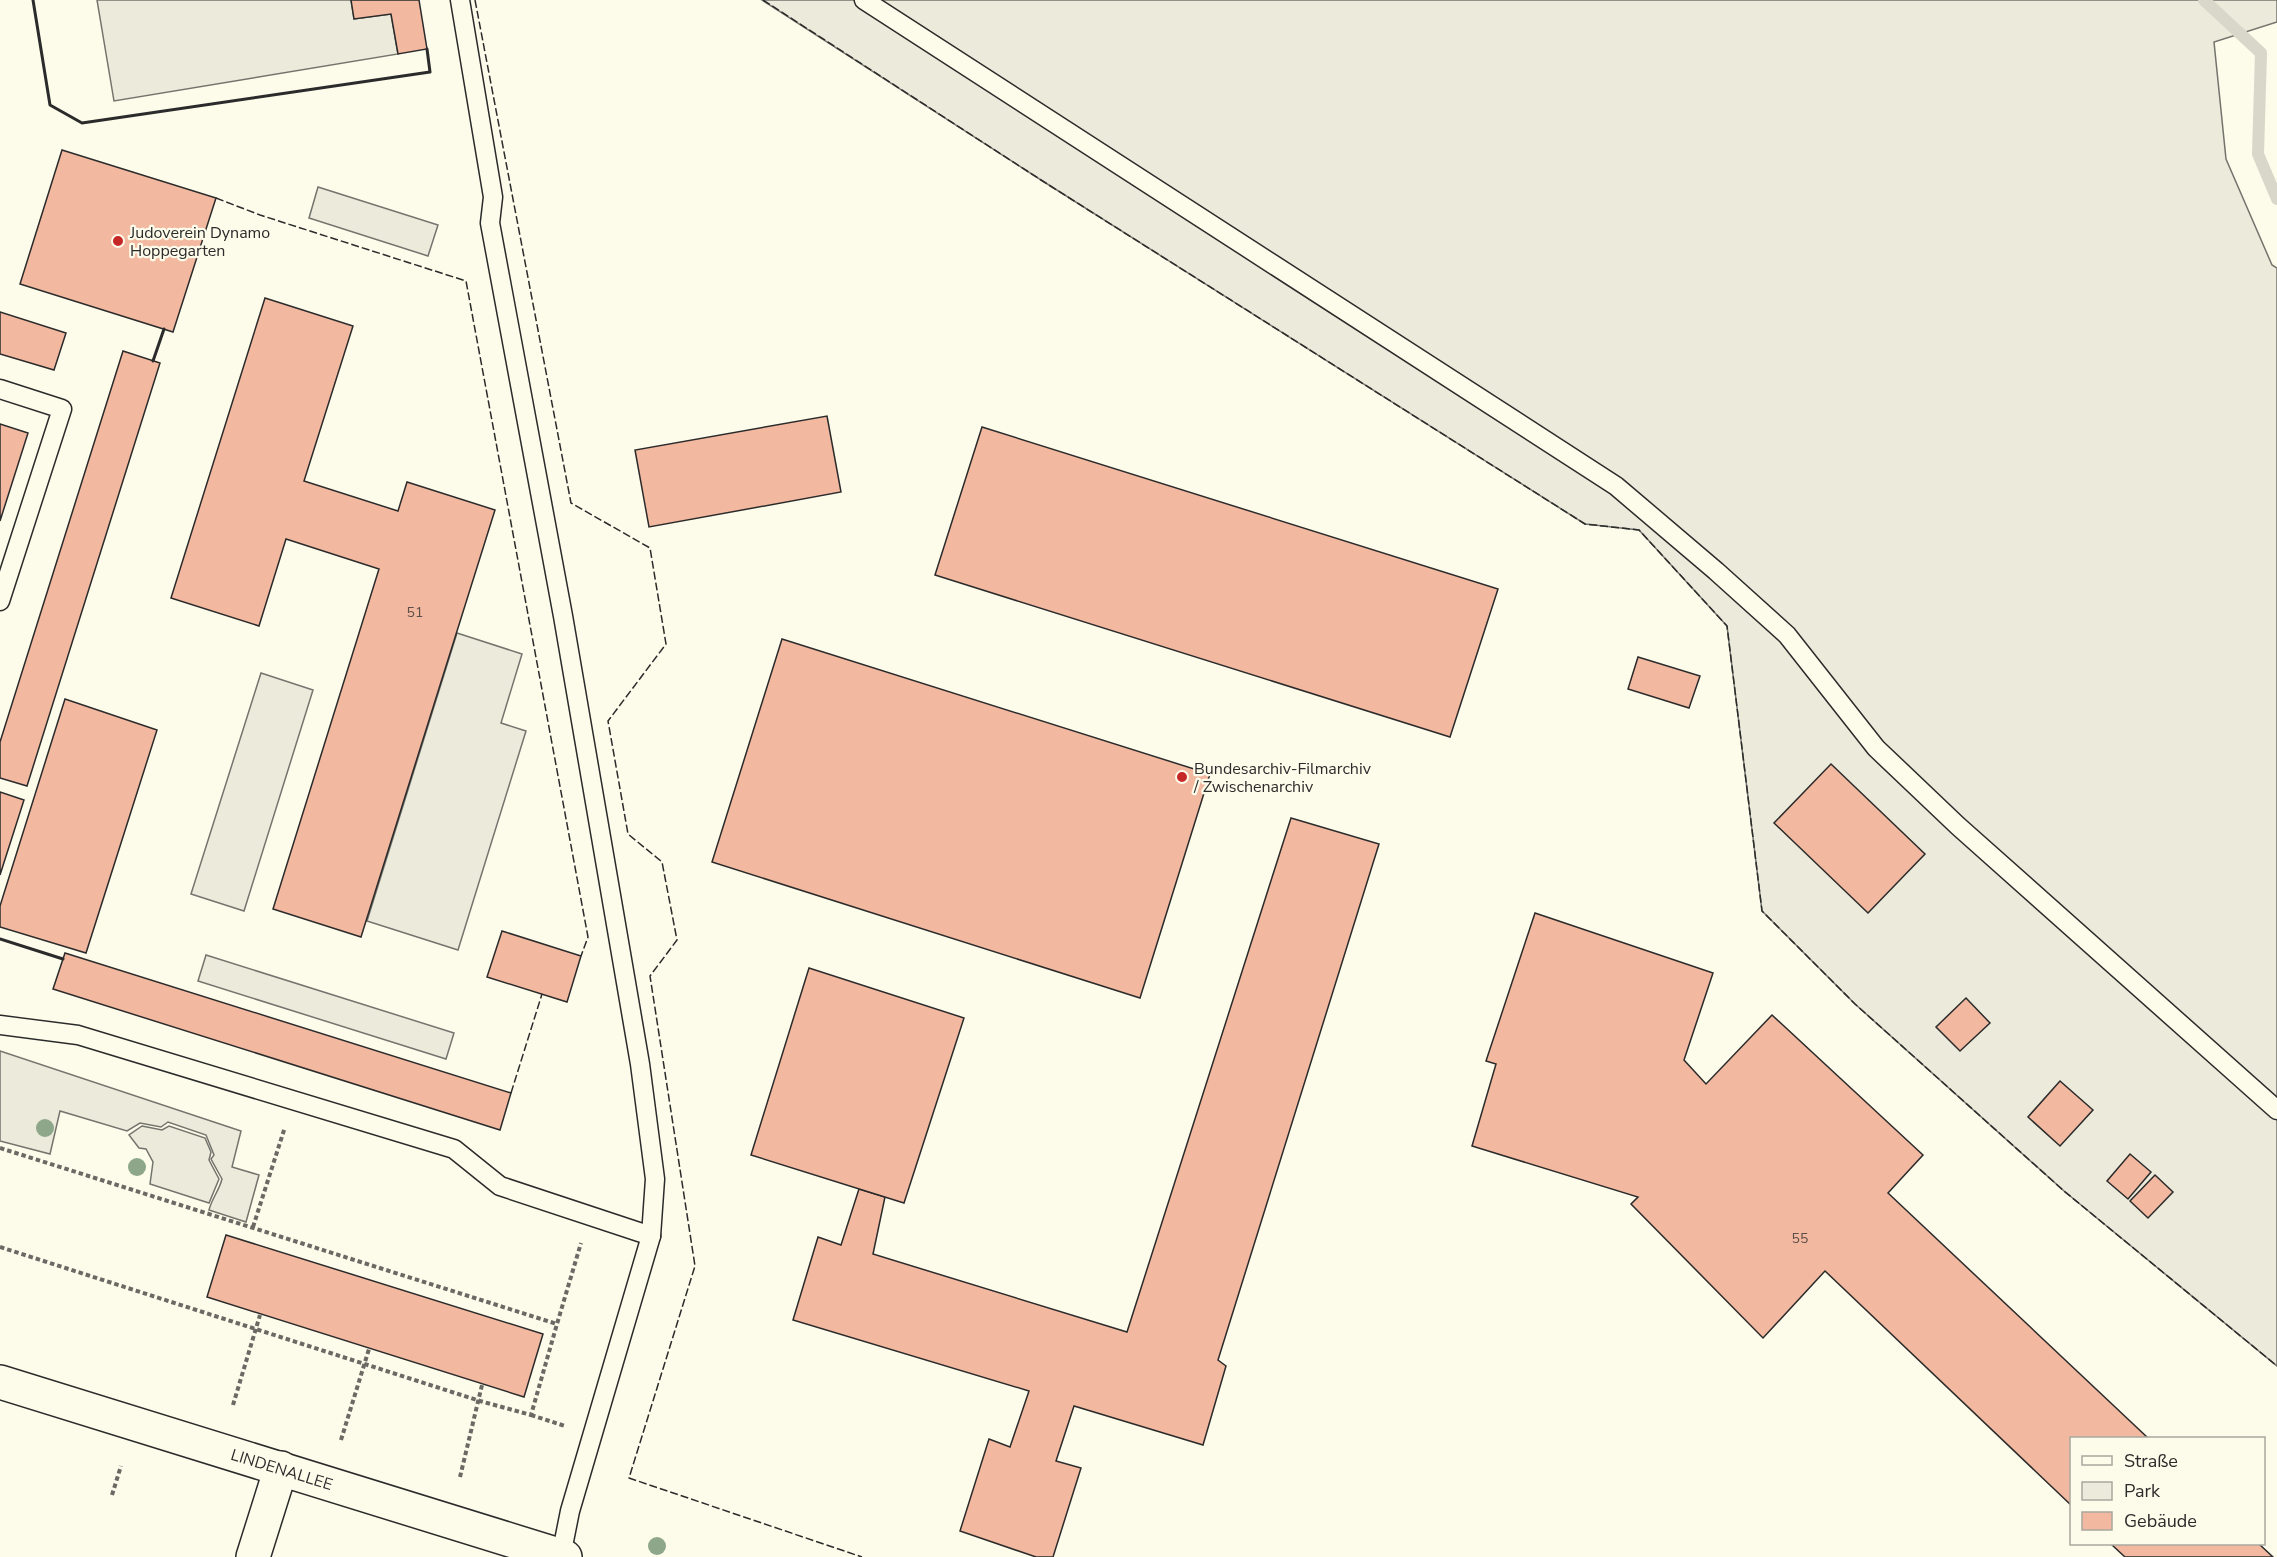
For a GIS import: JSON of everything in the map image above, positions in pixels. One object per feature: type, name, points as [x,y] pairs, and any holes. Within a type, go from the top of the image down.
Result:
[{"type":"street","name":"LINDENALLEE","points":[[0,1382],[563,1556]]},
{"type":"street","points":[[253,1557],[280,1468]]},
{"type":"lane","points":[[460,0],[493,197],[490,223],[565,628],[640,1064],[655,1179],[651,1236],[570,1511],[563,1556]]},
{"type":"lane","points":[[864,0],[1616,486],[1787,635],[1876,748],[1958,826],[2277,1110]]},
{"type":"lane","points":[[0,389],[62,409],[0,601]]},
{"type":"lane","points":[[0,1025],[78,1035],[454,1149],[500,1186],[651,1236]]},
{"type":"path","points":[[253,1227],[293,1100]]},
{"type":"path","points":[[0,1148],[557,1324]]},
{"type":"path","points":[[0,1247],[480,1401],[531,1415],[588,1216]]},
{"type":"path","points":[[233,1405],[260,1314]]},
{"type":"path","points":[[341,1440],[369,1349]]},
{"type":"path","points":[[460,1477],[482,1385]]},
{"type":"path","points":[[112,1495],[122,1466]]},
{"type":"green space","points":[[97,0],[351,0],[354,19],[391,14],[398,54],[114,101]]},
{"type":"green space","points":[[762,0],[2277,0],[2277,22],[2214,42],[2226,159],[2272,265],[2277,268],[2277,1366],[2064,1191],[1855,1004],[1762,911],[1727,626],[1639,530],[1585,524],[1041,180]]},
{"type":"green space","points":[[0,1051],[241,1131],[232,1167],[259,1175],[246,1222],[209,1210],[222,1179],[211,1159],[214,1155],[206,1135],[168,1122],[161,1127],[140,1123],[127,1131],[60,1111],[50,1154],[0,1141]]},
{"type":"green space","points":[[142,1126],[162,1130],[169,1126],[205,1138],[211,1152],[209,1160],[219,1179],[209,1203],[150,1184],[153,1162],[146,1149],[139,1148],[129,1135]]},
{"type":"shaded area","points":[[318,187],[438,225],[428,256],[309,218]]},
{"type":"shaded area","points":[[457,633],[522,654],[501,723],[526,731],[458,950],[367,921]]},
{"type":"shaded area","points":[[261,673],[313,690],[244,911],[191,894]]},
{"type":"shaded area","points":[[206,955],[454,1033],[446,1059],[198,981]]},
{"type":"building","points":[[351,0],[419,0],[427,49],[398,54],[391,14],[354,19]]},
{"type":"building","name":"Judoverein Dynamo Hoppegarten","points":[[62,150],[216,198],[173,332],[20,284]]},
{"type":"building","points":[[265,298],[353,326],[304,481],[398,511],[407,482],[495,510],[361,937],[273,909],[379,569],[286,539],[259,626],[171,598]]},
{"type":"building","points":[[0,312],[66,333],[54,370],[0,354]]},
{"type":"building","points":[[123,351],[160,363],[27,786],[0,778],[0,742]]},
{"type":"building","points":[[827,416],[841,492],[649,527],[635,450]]},
{"type":"building","points":[[0,424],[28,433],[0,521]]},
{"type":"building","points":[[982,427],[1498,589],[1450,737],[935,575]]},
{"type":"building","points":[[782,639],[1210,774],[1140,998],[712,862]]},
{"type":"building","points":[[1638,657],[1700,676],[1689,708],[1628,689]]},
{"type":"building","points":[[65,699],[157,730],[86,953],[0,927],[0,906]]},
{"type":"building","points":[[1831,764],[1925,854],[1868,913],[1774,823]]},
{"type":"building","points":[[0,792],[24,800],[0,875]]},
{"type":"building","points":[[1291,818],[1379,844],[1218,1360],[1226,1366],[1203,1445],[1074,1406],[1056,1461],[1081,1468],[1053,1557],[1036,1557],[960,1531],[989,1439],[1010,1447],[1029,1391],[793,1320],[818,1237],[841,1245],[859,1189],[885,1197],[873,1254],[1127,1332]]},
{"type":"building","points":[[1535,913],[1713,973],[1684,1060],[1706,1084],[1772,1015],[1923,1155],[1888,1193],[2147,1437],[2070,1437],[2070,1504],[1825,1271],[1763,1338],[1631,1204],[1638,1197],[1472,1146],[1496,1064],[1486,1061]]},
{"type":"building","points":[[502,931],[581,956],[567,1002],[487,977]]},
{"type":"building","points":[[65,953],[511,1093],[500,1130],[53,989]]},
{"type":"building","points":[[809,968],[964,1018],[904,1203],[751,1155]]},
{"type":"building","points":[[1966,998],[1990,1023],[1960,1051],[1936,1027]]},
{"type":"building","points":[[2060,1081],[2093,1110],[2060,1146],[2028,1117]]},
{"type":"building","points":[[2130,1154],[2151,1172],[2128,1199],[2107,1181]]},
{"type":"building","points":[[2155,1175],[2173,1192],[2148,1218],[2130,1201]]},
{"type":"building","points":[[226,1235],[543,1334],[524,1397],[207,1297]]},
{"type":"building","points":[[2112,1545],[2260,1545],[2273,1557],[2125,1557]]},
{"type":"waterway","points":[[2204,0],[2261,53],[2258,154],[2277,199]]},
{"type":"fence","points":[[475,0],[571,503],[650,548],[666,644],[608,721],[628,834],[662,862],[677,940],[650,976],[695,1266],[629,1478],[862,1557]]},
{"type":"fence","points":[[763,0],[1041,180],[1585,524],[1639,530],[1727,626],[1762,911],[1855,1004],[2064,1191],[2277,1366]]},
{"type":"fence","points":[[216,198],[260,215],[466,281],[588,937],[581,956]]},
{"type":"fence","points":[[511,1093],[542,994]]},
{"type":"wall","points":[[33,0],[50,105],[82,123],[430,72],[427,49]]},
{"type":"wall","points":[[153,361],[164,329]]},
{"type":"wall","points":[[0,939],[63,959]]},
{"type":"place","name":"Judoverein Dynamo Hoppegarten","points":[[118,241]]},
{"type":"place","name":"Bundesarchiv-Filmarchiv / Zwischenarchiv","points":[[1182,777]]}]
